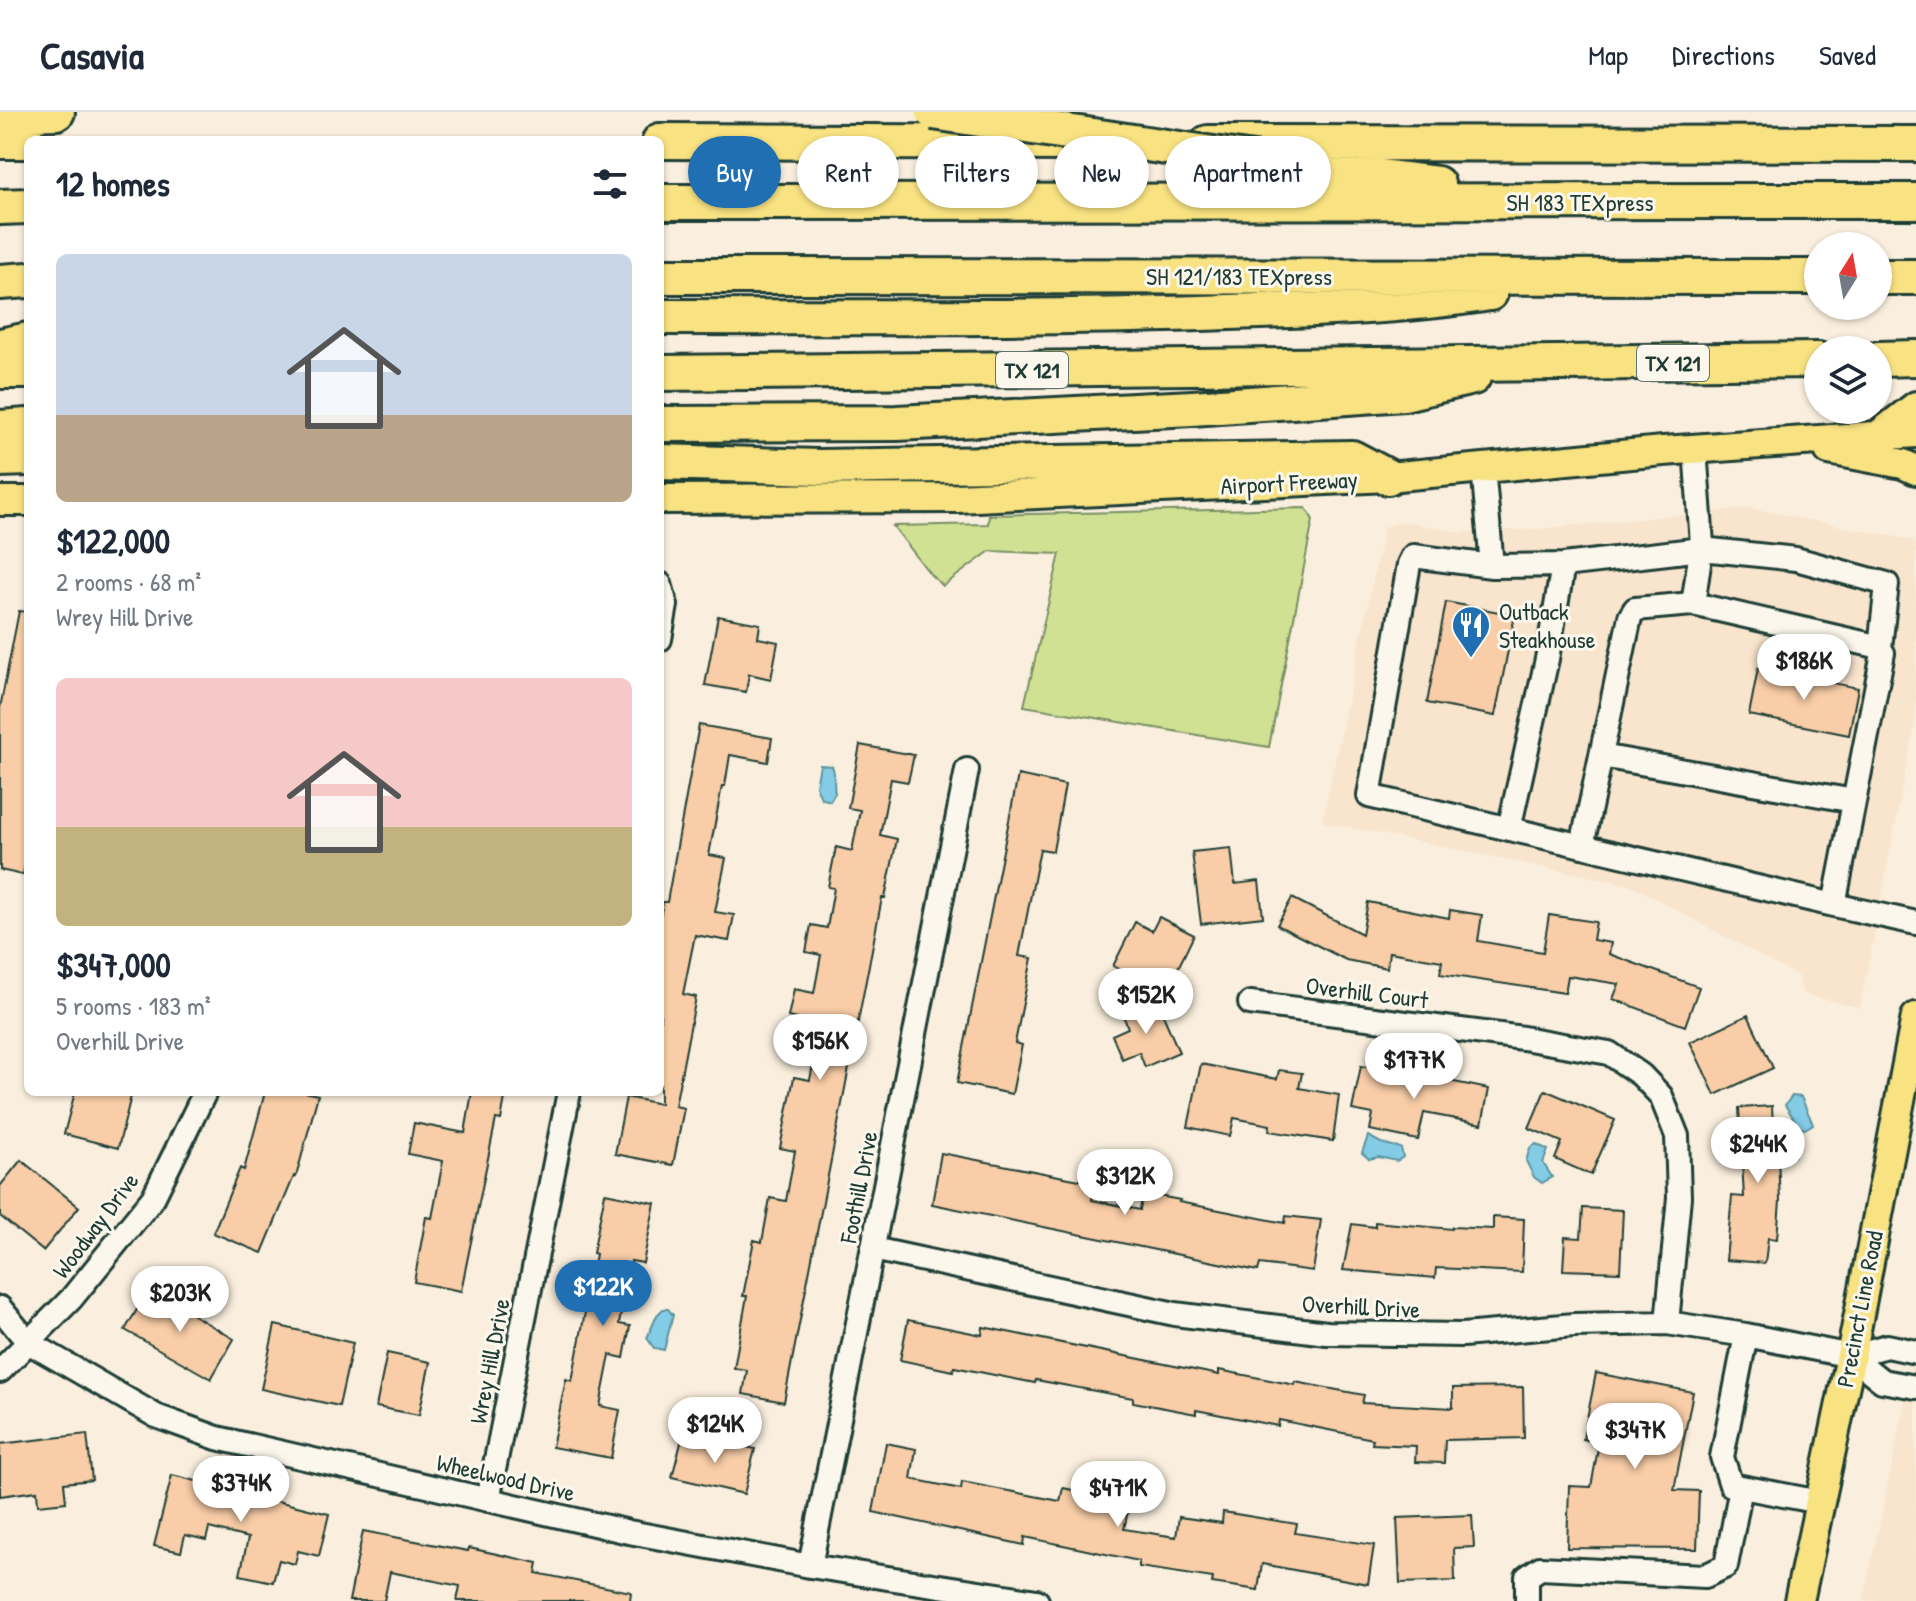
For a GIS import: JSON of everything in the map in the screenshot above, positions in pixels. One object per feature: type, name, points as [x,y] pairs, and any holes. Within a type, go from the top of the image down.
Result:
[{"type":"highway","points":[[0,122],[23,113],[57,112]]},
{"type":"highway","points":[[933,112],[1320,170],[1589,202]]},
{"type":"highway","points":[[0,141],[24,141]]},
{"type":"highway","points":[[664,141],[1916,144]]},
{"type":"highway","name":"SH 183 TEXpress","points":[[664,202],[1916,201]]},
{"type":"highway","points":[[0,207],[24,206]]},
{"type":"highway","name":"SH 121/183 TEXpress","points":[[664,276],[1804,277]]},
{"type":"highway","points":[[664,317],[1094,317],[1284,311],[1437,301],[1597,276]]},
{"type":"highway","points":[[1892,277],[1916,277]]},
{"type":"highway","points":[[0,282],[24,280]]},
{"type":"highway","points":[[0,346],[24,341]]},
{"type":"highway","points":[[1892,359],[1916,358]]},
{"type":"highway","name":"TX 121","points":[[664,373],[1804,360]]},
{"type":"highway","points":[[664,424],[897,423],[1192,408],[1404,393],[1528,365]]},
{"type":"highway","points":[[0,371],[24,371]]},
{"type":"highway","points":[[8,435],[24,453]]},
{"type":"highway","points":[[664,462],[819,467],[1352,458],[1388,477]]},
{"type":"main road","points":[[1876,436],[1916,406]]},
{"type":"main road","name":"Airport Freeway","points":[[664,499],[957,498],[1388,477],[1695,449],[1916,433]]},
{"type":"main road","points":[[1789,443],[1903,464],[1916,470]]},
{"type":"main road","points":[[0,501],[24,501]]},
{"type":"main road","name":"Precinct Line Road","points":[[1799,1601],[1851,1356],[1916,1017]]},
{"type":"street","points":[[1693,604],[1702,549],[1695,449]]},
{"type":"street","points":[[1483,467],[1492,566]]},
{"type":"street","points":[[1834,905],[1883,653],[1880,648],[1887,584],[1796,559],[1702,549],[1563,565],[1492,566],[1413,556],[1409,564],[1369,796],[1834,905],[1916,923]]},
{"type":"street","points":[[1509,829],[1547,659],[1563,565]]},
{"type":"street","points":[[1582,846],[1630,617],[1635,609],[1693,604],[1880,648]]},
{"type":"street","points":[[1601,756],[1854,801]]},
{"type":"street","name":"Foothill Drive","points":[[810,1566],[967,770]]},
{"type":"street","name":"Overhill Court","points":[[1250,1003],[1523,1038],[1609,1053],[1641,1075],[1661,1096],[1677,1136],[1679,1197],[1667,1323]]},
{"type":"street","name":"Woodway Drive","points":[[0,1371],[71,1299],[153,1198],[203,1096]]},
{"type":"street","name":"Wrey Hill Drive","points":[[488,1500],[568,1096]]},
{"type":"street","name":"Overhill Drive","points":[[873,1249],[1175,1314],[1327,1333],[1463,1335],[1574,1325],[1667,1323],[1851,1356]]},
{"type":"street","name":"Wheelwood Drive","points":[[0,1308],[28,1342],[156,1416],[217,1438],[629,1532],[810,1566],[1037,1601]]},
{"type":"street","points":[[1746,1335],[1722,1457],[1731,1485],[1820,1502]]},
{"type":"street","points":[[1851,1356],[1887,1346],[1916,1352]]},
{"type":"street","points":[[1851,1356],[1882,1381],[1916,1387]]},
{"type":"street","points":[[1527,1601],[1527,1577],[1540,1568],[1705,1576],[1726,1566],[1741,1487]]},
{"type":"shaded area","points":[[1749,508],[1912,540],[1916,544],[1916,718],[1860,1008],[1803,994],[1797,976],[1630,885],[1322,822],[1384,527],[1404,521],[1457,532],[1537,529]]},
{"type":"shaded area","points":[[1916,1351],[1916,1601],[1863,1601]]},
{"type":"green space","points":[[1306,508],[1313,520],[1269,747],[1024,706],[1060,554],[990,551],[943,586],[893,526],[988,524],[989,515]]},
{"type":"water","points":[[820,765],[832,766],[833,769],[835,793],[830,801],[821,798],[816,786]]},
{"type":"water","points":[[1792,1096],[1801,1097],[1813,1124],[1805,1129],[1800,1128],[1785,1105]]},
{"type":"water","points":[[1368,1136],[1401,1148],[1403,1157],[1397,1161],[1379,1157],[1369,1159],[1362,1153]]},
{"type":"water","points":[[1536,1144],[1548,1150],[1543,1163],[1552,1177],[1542,1183],[1534,1177],[1526,1161],[1530,1148]]},
{"type":"water","points":[[663,1309],[668,1309],[673,1315],[664,1350],[654,1348],[647,1338]]},
{"type":"building","name":"Outback Steakhouse","points":[[1446,602],[1515,615],[1495,716],[1427,703]]},
{"type":"building","points":[[19,611],[24,612],[23,875],[0,870],[0,708]]},
{"type":"building","points":[[718,616],[760,624],[758,638],[778,642],[771,679],[749,674],[746,692],[705,685]]},
{"type":"building","points":[[1758,668],[1858,688],[1849,735],[1749,715]]},
{"type":"building","points":[[699,725],[772,738],[768,762],[730,755],[725,786],[722,786],[709,855],[726,858],[715,912],[734,915],[729,941],[695,935],[683,994],[696,997],[675,1106],[684,1108],[673,1165],[615,1154],[626,1097],[660,1104],[660,1096],[664,1096],[664,902],[667,902]]},
{"type":"building","points":[[860,745],[914,755],[908,782],[891,779],[880,835],[897,839],[885,898],[882,898],[784,1402],[743,1394],[747,1370],[734,1368],[754,1240],[762,1242],[770,1198],[786,1201],[795,1151],[780,1148],[794,1077],[810,1080],[821,1024],[788,1017],[794,989],[814,993],[821,955],[806,952],[811,925],[827,928],[834,888],[828,887],[836,847],[852,851],[860,810],[848,808]]},
{"type":"building","points":[[1018,775],[1065,785],[1053,851],[1040,849],[1019,956],[1032,958],[1015,1043],[1022,1045],[1012,1094],[957,1083]]},
{"type":"building","points":[[1231,848],[1235,884],[1259,881],[1263,917],[1201,924],[1192,852]]},
{"type":"building","points":[[1292,898],[1362,934],[1368,902],[1449,918],[1450,910],[1482,915],[1478,941],[1543,952],[1549,915],[1596,922],[1593,940],[1611,943],[1609,954],[1699,987],[1685,1026],[1613,999],[1619,984],[1568,976],[1565,993],[1440,974],[1442,961],[1389,952],[1387,968],[1346,960],[1277,925]]},
{"type":"building","points":[[1159,917],[1194,935],[1166,993],[1113,966],[1135,922],[1152,931]]},
{"type":"building","points":[[1157,1001],[1179,1052],[1145,1067],[1139,1052],[1122,1059],[1112,1035],[1128,1028],[1123,1015]]},
{"type":"building","points":[[1748,1015],[1773,1068],[1715,1095],[1690,1042]]},
{"type":"building","points":[[1201,1064],[1277,1079],[1279,1070],[1302,1073],[1299,1088],[1339,1095],[1333,1141],[1269,1131],[1270,1125],[1234,1118],[1230,1136],[1188,1127]]},
{"type":"building","points":[[1361,1066],[1489,1089],[1482,1124],[1424,1113],[1418,1140],[1370,1130],[1373,1114],[1352,1110]]},
{"type":"building","points":[[1545,1090],[1615,1120],[1591,1175],[1555,1159],[1562,1142],[1529,1128]]},
{"type":"building","points":[[74,1096],[131,1096],[118,1148],[64,1134]]},
{"type":"building","points":[[264,1096],[318,1096],[296,1177],[262,1253],[213,1233],[240,1168],[244,1170]]},
{"type":"building","points":[[471,1096],[505,1096],[501,1120],[496,1119],[461,1291],[414,1282],[426,1217],[432,1218],[443,1161],[408,1154],[414,1123],[465,1133]]},
{"type":"building","points":[[1772,1106],[1773,1125],[1792,1124],[1794,1156],[1778,1157],[1780,1201],[1777,1239],[1768,1238],[1765,1263],[1726,1260],[1732,1196],[1744,1197],[1739,1108]]},
{"type":"building","points":[[941,1153],[1095,1183],[1092,1200],[1140,1210],[1143,1193],[1285,1223],[1286,1216],[1321,1220],[1313,1271],[1260,1264],[1258,1271],[932,1204]]},
{"type":"building","points":[[21,1160],[79,1207],[43,1251],[0,1216],[0,1186]]},
{"type":"building","points":[[605,1193],[655,1203],[643,1263],[631,1261],[619,1324],[630,1326],[624,1358],[610,1355],[600,1406],[620,1410],[611,1458],[552,1447],[566,1379],[572,1381]]},
{"type":"building","points":[[1583,1208],[1623,1210],[1620,1272],[1563,1270],[1565,1237],[1581,1238]]},
{"type":"building","points":[[1493,1217],[1524,1219],[1522,1272],[1436,1268],[1435,1278],[1343,1270],[1352,1224],[1375,1227],[1375,1222],[1452,1229],[1493,1229]]},
{"type":"building","points":[[149,1289],[234,1339],[211,1379],[125,1330]]},
{"type":"building","points":[[908,1320],[982,1335],[983,1327],[1219,1375],[1219,1370],[1295,1385],[1295,1382],[1364,1395],[1362,1403],[1453,1408],[1453,1388],[1523,1387],[1524,1438],[1445,1440],[1444,1463],[1415,1462],[1416,1446],[1372,1444],[1373,1439],[1279,1420],[1278,1426],[1196,1410],[1196,1414],[1133,1402],[1133,1398],[1036,1380],[1035,1383],[954,1367],[953,1371],[900,1360]]},
{"type":"building","points":[[275,1325],[353,1343],[339,1406],[261,1389]]},
{"type":"building","points":[[387,1353],[430,1362],[419,1415],[376,1407]]},
{"type":"building","points":[[1596,1373],[1693,1392],[1674,1490],[1699,1491],[1697,1549],[1567,1548],[1569,1486],[1591,1487],[1599,1443],[1583,1439]]},
{"type":"building","points":[[87,1434],[92,1480],[64,1483],[66,1502],[38,1505],[37,1491],[0,1496],[0,1444]]},
{"type":"building","points":[[682,1439],[725,1449],[726,1442],[755,1449],[744,1494],[672,1477]]},
{"type":"building","points":[[886,1443],[916,1449],[911,1479],[961,1489],[962,1482],[1060,1501],[1063,1488],[1130,1502],[1124,1529],[1176,1537],[1179,1517],[1222,1523],[1223,1512],[1297,1524],[1295,1533],[1374,1545],[1368,1584],[1262,1564],[1258,1590],[1212,1583],[1213,1578],[1139,1567],[1139,1561],[1025,1537],[1024,1545],[873,1512]]},
{"type":"building","points":[[172,1475],[329,1514],[319,1556],[298,1551],[295,1564],[279,1560],[273,1582],[240,1575],[248,1538],[209,1528],[206,1540],[185,1535],[181,1552],[154,1546]]},
{"type":"building","points":[[1472,1515],[1474,1547],[1454,1548],[1455,1581],[1400,1583],[1397,1518]]},
{"type":"building","points":[[363,1531],[538,1563],[536,1573],[631,1592],[630,1601],[457,1601],[460,1586],[390,1572],[384,1601],[349,1601]]},
{"type":"place","name":"Outback Steakhouse","points":[[1471,659]]}]
